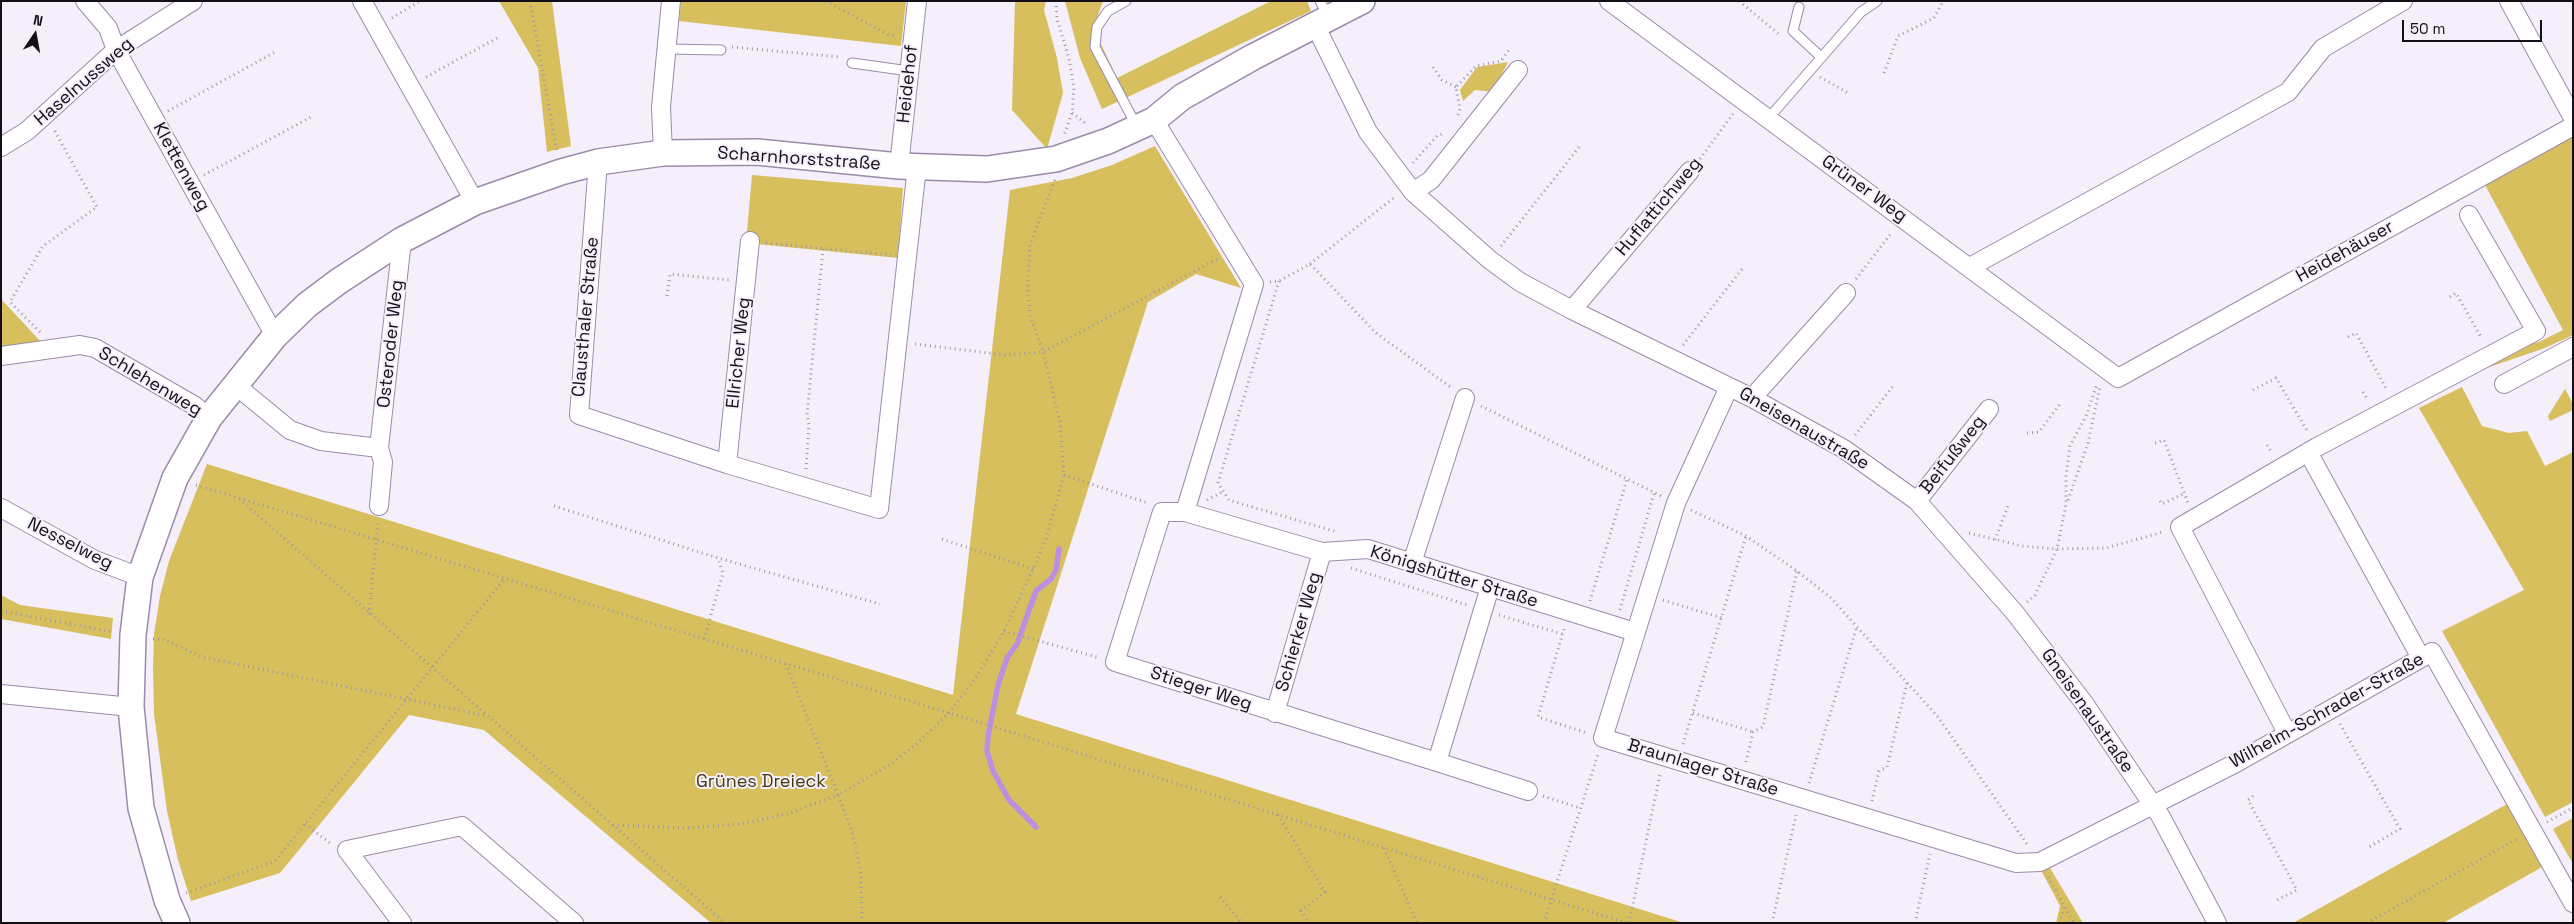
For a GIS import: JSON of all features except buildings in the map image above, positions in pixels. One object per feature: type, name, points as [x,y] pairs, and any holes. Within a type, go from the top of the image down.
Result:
[{"type":"street","name":"Klettenweg","points":[[85,1],[108,28],[116,50],[275,336]]},
{"type":"street","name":"Haselnussweg","points":[[1,146],[27,131],[116,50],[193,1]]},
{"type":"street","points":[[362,1],[476,202]]},
{"type":"street","points":[[663,152],[661,107],[671,1]]},
{"type":"street","name":"Heidehof","points":[[908,166],[909,71],[917,1]]},
{"type":"street","name":"Scharnhorststraße","points":[[174,917],[141,808],[131,707],[133,636],[140,577],[175,478],[209,418],[234,384],[275,336],[307,306],[339,281],[402,240],[476,202],[561,172],[598,162],[663,152],[757,152],[908,166],[987,170],[1056,159],[1108,142],[1146,124],[1182,97],[1321,15],[1362,1]]},
{"type":"street","name":"Grüner Weg","points":[[1609,1],[1767,120],[1970,267],[2109,378]]},
{"type":"street","points":[[1970,267],[2288,92],[2323,48],[2403,1]]},
{"type":"street","points":[[2509,1],[2573,118]]},
{"type":"street","name":"Gneisenaustraße","points":[[1321,15],[1368,132],[1413,192],[1490,260],[1520,282],[1572,310],[1752,398],[1844,449],[1917,502],[2015,613],[2084,703],[2153,805],[2217,923]]},
{"type":"street","points":[[1413,192],[1431,180],[1518,70]]},
{"type":"street","points":[[1146,124],[1234,250],[1254,284],[1185,512]]},
{"type":"street","name":"Heidehäuser","points":[[2109,378],[2573,126]]},
{"type":"street","name":"Clausthaler Straße","points":[[598,162],[578,415],[727,464],[879,509],[906,257],[908,166]]},
{"type":"street","name":"Huflattichweg","points":[[1572,310],[1690,171]]},
{"type":"street","points":[[2286,733],[2180,527],[2313,450],[2536,332],[2469,215]]},
{"type":"street","name":"Osteroder Weg","points":[[379,506],[383,462],[379,448],[402,240]]},
{"type":"street","name":"Ellricher Weg","points":[[727,464],[750,241]]},
{"type":"street","points":[[1752,398],[1846,293]]},
{"type":"street","name":"Schlehenweg","points":[[1,356],[80,345],[95,348],[196,406],[209,418]]},
{"type":"street","points":[[2504,384],[2573,347]]},
{"type":"street","points":[[234,384],[290,430],[321,441],[379,448]]},
{"type":"street","name":"Braunlager Straße","points":[[1729,387],[1676,503],[1603,738],[2016,864],[2040,862],[2153,805]]},
{"type":"street","points":[[1412,563],[1465,398]]},
{"type":"street","name":"Beifußweg","points":[[1917,502],[1989,409]]},
{"type":"street","points":[[2313,450],[2421,658]]},
{"type":"street","name":"Nesselweg","points":[[1,508],[95,560],[140,577]]},
{"type":"street","points":[[1115,662],[1162,512]]},
{"type":"street","name":"Königshütter Straße","points":[[1162,512],[1185,512],[1322,552],[1368,549],[1635,632]]},
{"type":"street","name":"Schierker Weg","points":[[1275,713],[1322,552]]},
{"type":"street","points":[[1437,762],[1490,587]]},
{"type":"street","name":"Wilhelm-Schrader-Straße","points":[[2153,805],[2236,763],[2432,652],[2573,903]]},
{"type":"street","name":"Stieger Weg","points":[[1115,662],[1528,791]]},
{"type":"street","points":[[1,694],[131,707]]},
{"type":"street","points":[[402,923],[347,850],[462,826],[574,923]]},
{"type":"lane","points":[[1126,1],[1108,11],[1097,27],[1095,47],[1146,124]]},
{"type":"lane","points":[[1767,120],[1860,12],[1876,1]]},
{"type":"lane","points":[[1799,7],[1794,31],[1821,57]]},
{"type":"lane","points":[[667,49],[721,50]]},
{"type":"lane","points":[[852,63],[909,71]]},
{"type":"path","points":[[376,27],[420,1]]},
{"type":"path","points":[[530,1],[561,172]]},
{"type":"path","points":[[826,1],[889,35],[913,39]]},
{"type":"path","points":[[613,825],[686,828],[741,824],[788,814],[838,795],[891,764],[950,713],[975,679],[1004,631],[1046,539],[1064,475],[1060,422],[1043,352],[1030,315],[1027,268],[1030,245],[1040,216],[1055,184],[1056,159],[1072,113],[1074,88],[1069,58],[1057,19],[1056,1]]},
{"type":"path","points":[[1739,1],[1785,39]]},
{"type":"path","points":[[1884,73],[1898,36],[1934,18],[1943,1]]},
{"type":"path","points":[[410,86],[499,37]]},
{"type":"path","points":[[721,50],[729,46],[842,58],[852,63]]},
{"type":"path","points":[[1456,87],[1476,66],[1501,61],[1509,50]]},
{"type":"path","points":[[154,118],[277,51]]},
{"type":"path","points":[[1433,67],[1442,80],[1456,87]]},
{"type":"path","points":[[1810,71],[1848,92]]},
{"type":"path","points":[[1454,124],[1460,109],[1456,87]]},
{"type":"path","name":"Huflattichweg","points":[[1690,171],[1743,102]]},
{"type":"path","points":[[46,115],[97,207],[43,246],[10,302],[57,348]]},
{"type":"path","points":[[190,182],[312,117]]},
{"type":"path","points":[[1401,176],[1437,136],[1451,131]]},
{"type":"path","points":[[1490,260],[1580,146]]},
{"type":"path","points":[[1254,284],[1279,281],[1310,264],[1393,197],[1413,192]]},
{"type":"path","points":[[1846,293],[1903,218]]},
{"type":"path","points":[[750,241],[906,257]]},
{"type":"path","points":[[804,487],[809,425],[807,416],[822,249]]},
{"type":"path","points":[[897,341],[1005,355],[1043,352],[1234,250]]},
{"type":"path","points":[[1310,264],[1376,334],[1465,398],[1746,536],[1797,571],[1831,598],[1858,625],[1938,717],[2040,862],[2074,923]]},
{"type":"path","points":[[1672,359],[1742,270]]},
{"type":"path","points":[[666,296],[670,274],[746,282]]},
{"type":"path","points":[[1279,281],[1218,483],[1229,500],[1363,539],[1368,549]]},
{"type":"path","points":[[2450,297],[2456,293],[2491,355]]},
{"type":"path","points":[[2348,337],[2356,333],[2396,406]]},
{"type":"path","points":[[2035,595],[2057,550],[2066,504],[2109,378]]},
{"type":"path","points":[[2253,390],[2276,378],[2313,450]]},
{"type":"path","points":[[2066,504],[2066,476],[2070,446],[2086,416],[2097,384]]},
{"type":"path","points":[[1844,449],[1893,386]]},
{"type":"path","points":[[2363,392],[2370,404]]},
{"type":"path","points":[[2027,434],[2039,432],[2060,404]]},
{"type":"path","points":[[2154,443],[2164,440],[2183,494],[2196,517]]},
{"type":"path","points":[[1064,475],[1158,506],[1162,512]]},
{"type":"path","points":[[175,478],[950,713],[1628,923],[1671,758],[1693,713],[1746,536]]},
{"type":"path","points":[[1544,923],[1603,738],[1538,717],[1562,634],[1577,614],[1627,479]]},
{"type":"path","points":[[1615,626],[1654,492]]},
{"type":"path","points":[[2160,501],[2162,504],[2183,494]]},
{"type":"path","points":[[237,497],[316,568],[725,923]]},
{"type":"path","points":[[554,506],[718,558],[880,604]]},
{"type":"path","points":[[2008,506],[1995,540],[2057,550],[2106,548],[2180,527]]},
{"type":"path","points":[[369,614],[378,524]]},
{"type":"path","points":[[942,539],[1033,569]]},
{"type":"path","points":[[1322,552],[1356,571],[1562,634]]},
{"type":"path","points":[[704,638],[722,573],[718,558]]},
{"type":"path","points":[[1693,713],[1753,732],[1763,727],[1797,571]]},
{"type":"path","points":[[174,917],[276,861],[505,578]]},
{"type":"path","points":[[1647,595],[1722,618]]},
{"type":"path","points":[[1,611],[111,632]]},
{"type":"path","points":[[1772,923],[1798,806],[1804,799],[1858,625]]},
{"type":"path","points":[[1004,631],[1025,639],[1115,662]]},
{"type":"path","points":[[154,639],[164,639],[202,657],[488,716]]},
{"type":"path","points":[[786,664],[851,828],[861,875],[862,923]]},
{"type":"path","points":[[1867,818],[1879,771],[1887,767],[1907,682]]},
{"type":"path","points":[[2331,708],[2400,829],[2368,847]]},
{"type":"path","points":[[1742,780],[1753,732]]},
{"type":"path","points":[[1528,791],[1580,808]]},
{"type":"path","points":[[2253,796],[2248,800],[2297,890],[2277,900]]},
{"type":"path","points":[[2367,923],[2573,808]]},
{"type":"path","points":[[1278,815],[1325,892],[1301,911],[1310,923]]},
{"type":"path","points":[[305,824],[332,845],[347,850]]},
{"type":"path","points":[[1915,923],[1934,839]]},
{"type":"path","points":[[1384,847],[1417,923]]},
{"type":"path","points":[[1220,897],[1242,923]]},
{"type":"path","points":[[2060,923],[2064,906]]},
{"type":"green space","points":[[499,1],[552,1],[571,146],[547,152],[538,68]]},
{"type":"green space","points":[[681,1],[906,1],[901,46],[679,21]]},
{"type":"green space","points":[[1015,1],[1046,1],[1044,10],[1057,58],[1063,93],[1047,149],[1012,110]]},
{"type":"green space","points":[[1065,1],[1103,1],[1097,18],[1101,44],[1117,78],[1271,1],[1307,1],[1311,11],[1102,109],[1080,58]]},
{"type":"green space","points":[[1508,62],[1493,92],[1475,90],[1463,101],[1460,90],[1477,67]]},
{"type":"green space","points":[[2573,132],[2573,335],[2545,348],[2469,374],[2514,347],[2539,342],[2563,330],[2484,183]]},
{"type":"green space","name":"Grünes Dreieck","points":[[1155,146],[1241,288],[1196,274],[1148,302],[1016,714],[1684,923],[711,923],[484,730],[409,715],[280,873],[191,901],[178,860],[167,811],[154,714],[154,634],[160,596],[169,561],[207,464],[953,695],[1010,190],[1072,178],[1112,165]]},
{"type":"green space","points":[[752,175],[903,188],[898,258],[746,243]]},
{"type":"green space","points":[[1,299],[43,344],[1,350]]},
{"type":"green space","points":[[2462,387],[2482,426],[2509,433],[2527,431],[2545,466],[2573,452],[2573,802],[2545,817],[2442,631],[2524,590],[2419,408]]},
{"type":"green space","points":[[2565,389],[2573,404],[2573,410],[2550,421],[2548,416]]},
{"type":"green space","points":[[1,595],[20,605],[113,618],[111,639],[1,619]]},
{"type":"green space","points":[[2509,803],[2544,866],[2443,923],[2293,923]]},
{"type":"green space","points":[[2573,818],[2573,864],[2553,829]]},
{"type":"green space","points":[[2050,868],[2083,923],[2056,923],[2060,906],[2041,870]]},
{"type":"waterway","points":[[1036,827],[1009,800],[993,771],[987,751],[988,736],[998,685],[1007,658],[1017,644],[1036,591],[1051,579],[1056,570],[1059,549]]}]
